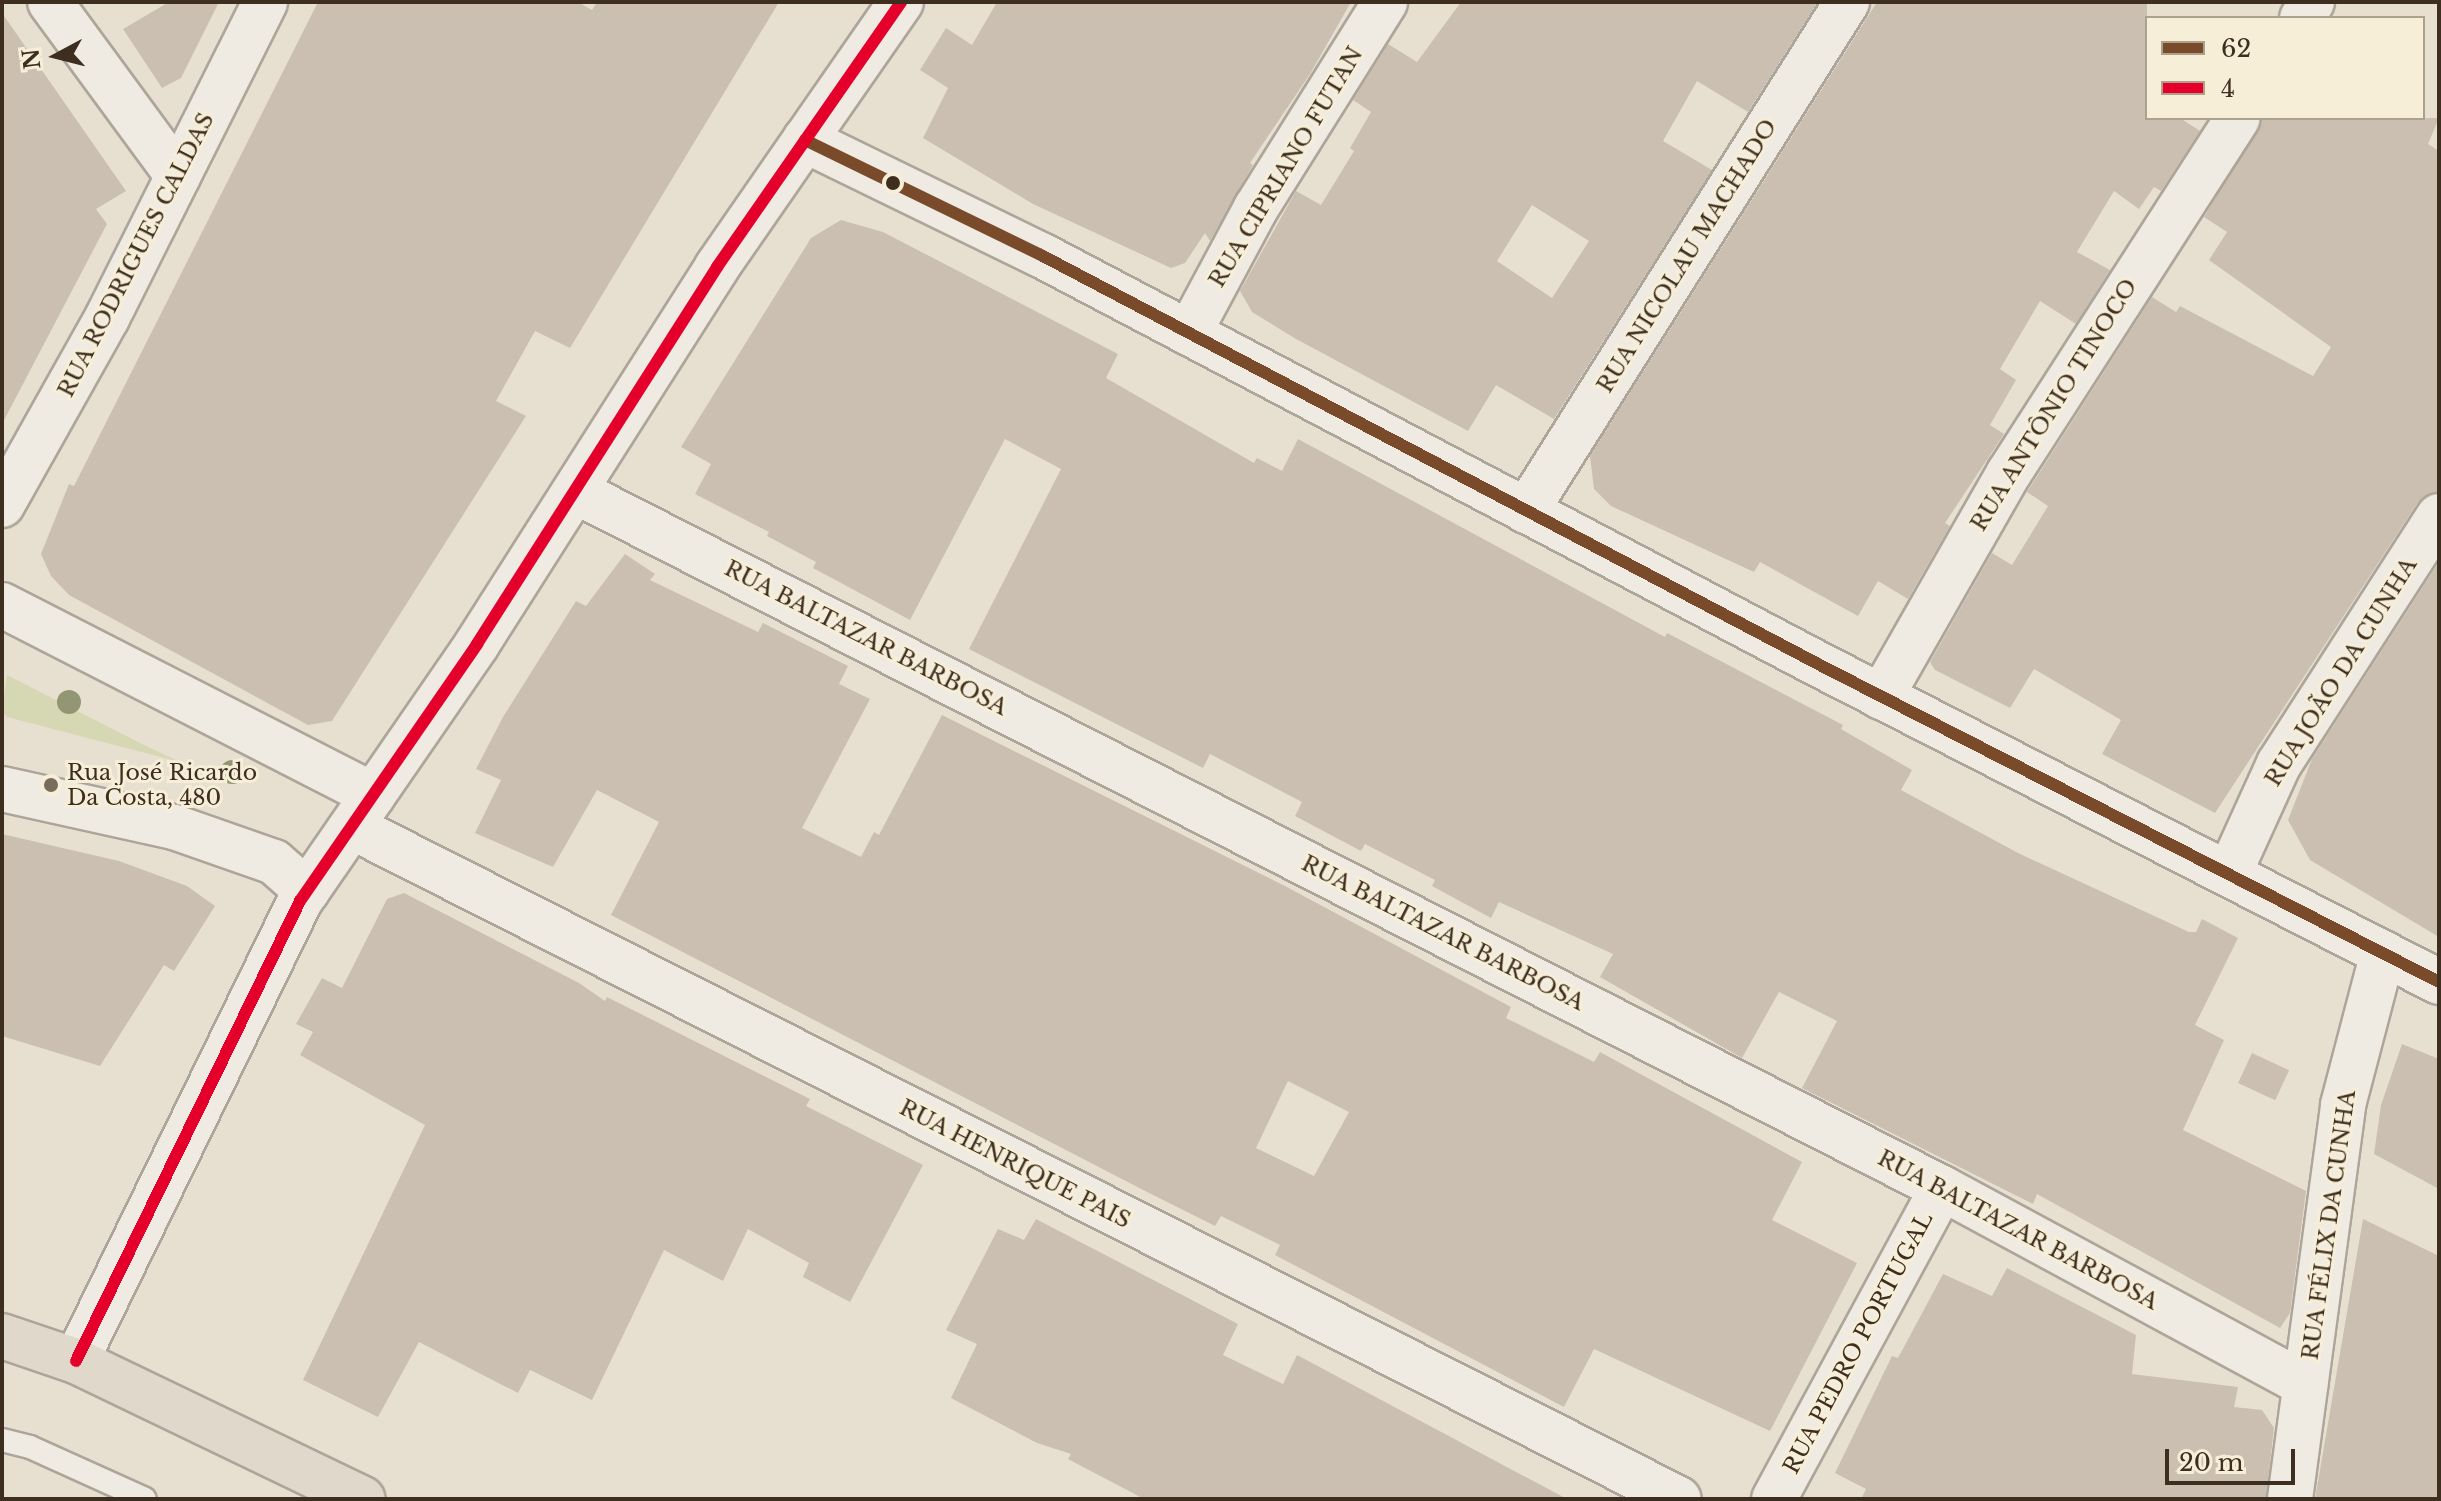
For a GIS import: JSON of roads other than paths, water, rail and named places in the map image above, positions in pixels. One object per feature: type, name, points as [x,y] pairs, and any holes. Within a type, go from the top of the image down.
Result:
[{"type":"highway","points":[[2,1336],[76,1361],[363,1499]]},
{"type":"street","points":[[50,2],[178,176]]},
{"type":"street","name":"RUA RODRIGUES CALDAS","points":[[2,505],[107,318],[265,2]]},
{"type":"street","name":"RUA CIPRIANO FUTAN","points":[[1189,333],[1256,208],[1385,2]]},
{"type":"street","name":"RUA NICOLAU MACHADO","points":[[1526,511],[1847,2]]},
{"type":"street","points":[[76,1361],[307,891],[575,491],[717,267],[892,7]]},
{"type":"street","name":"RUA ANTÔNIO TINOCO","points":[[1881,697],[2009,473],[2237,120]]},
{"type":"street","points":[[805,140],[1189,333],[1881,697],[2439,982]]},
{"type":"street","name":"RUA BALTAZAR BARBOSA","points":[[575,491],[1942,1188],[2305,1384]]},
{"type":"street","name":"RUA JOÃO DA CUNHA","points":[[2229,874],[2279,764],[2439,516]]},
{"type":"street","name":"RUA HENRIQUE PAIS","points":[[2,605],[362,811],[1679,1499]]},
{"type":"street","points":[[2,789],[174,827],[274,862],[307,891]]},
{"type":"street","name":"RUA FÉLIX DA CUNHA","points":[[2290,1499],[2343,1105],[2383,953]]},
{"type":"street","name":"RUA PEDRO PORTUGAL","points":[[1774,1499],[1942,1188]]},
{"type":"lane","points":[[2,1440],[30,1447],[145,1499]]},
{"type":"place","name":"Rua José Ricardo Da Costa, 480","points":[[51,785]]}]
